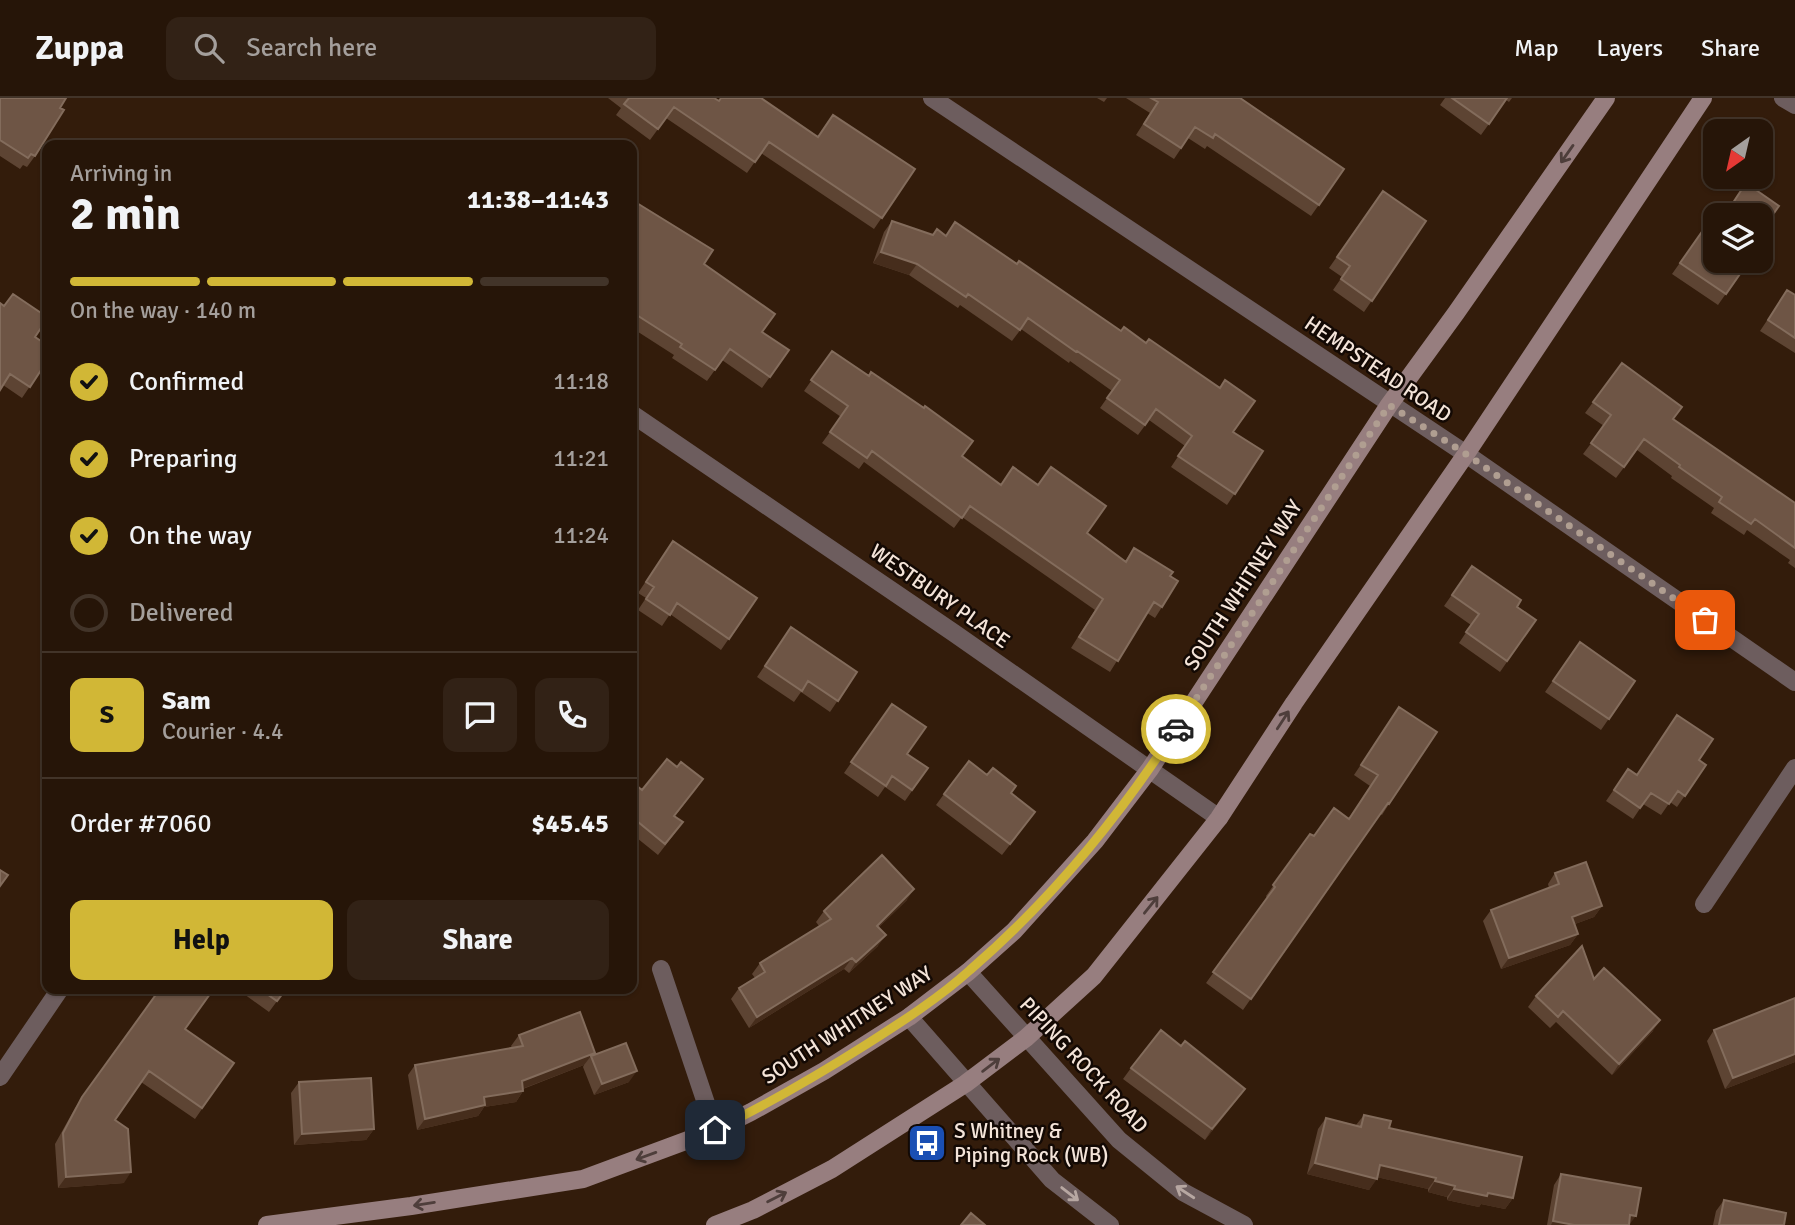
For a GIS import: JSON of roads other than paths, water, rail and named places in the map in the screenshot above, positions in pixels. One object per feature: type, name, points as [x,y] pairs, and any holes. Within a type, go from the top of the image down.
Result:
[{"type":"main road","name":"SOUTH WHITNEY WAY","points":[[267,1225],[583,1179],[715,1130],[824,1071],[909,1017],[968,972],[1014,931],[1095,841],[1150,769],[1389,405],[1606,98]]},
{"type":"main road","points":[[715,1225],[753,1210],[832,1169],[965,1084],[1026,1038],[1094,976],[1219,818],[1703,98]]},
{"type":"street","name":"HEMPSTEAD ROAD","points":[[932,98],[1466,454],[1795,682]]},
{"type":"street","points":[[1783,98],[1795,105]]},
{"type":"street","name":"WESTBURY PLACE","points":[[637,417],[932,617],[1219,818]]},
{"type":"street","points":[[1704,904],[1795,768]]},
{"type":"street","points":[[661,969],[715,1130]]},
{"type":"street","name":"PIPING ROCK ROAD","points":[[968,972],[1119,1140],[1183,1192],[1244,1225]]},
{"type":"street","points":[[0,1077],[57,994]]},
{"type":"street","points":[[909,1017],[1052,1180],[1110,1225]]},
{"type":"place","name":"S Whitney & Piping Rock (WB)","points":[[927,1143]]}]
